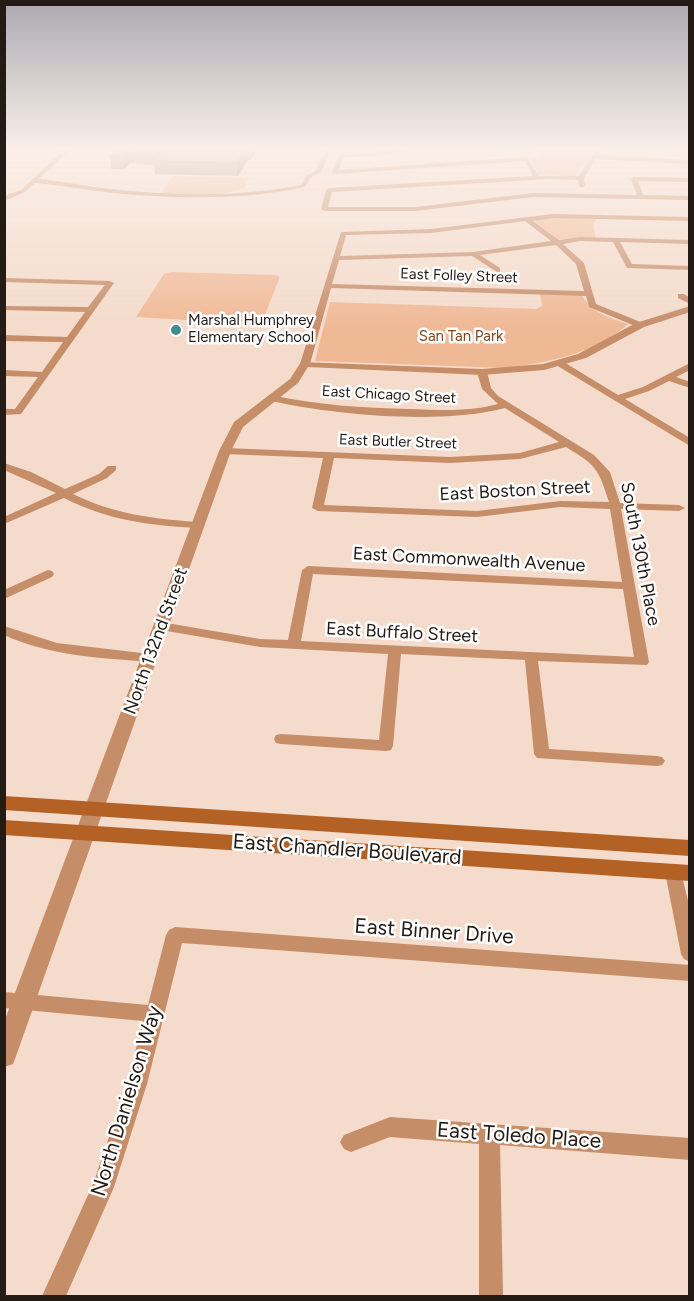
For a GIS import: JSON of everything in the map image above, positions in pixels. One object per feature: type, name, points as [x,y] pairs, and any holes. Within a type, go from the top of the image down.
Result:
[{"type":"main road","name":"East Chandler Boulevard","points":[[4,803],[690,848]]},
{"type":"main road","name":"East Chandler Boulevard","points":[[4,826],[681,873]]},
{"type":"street","points":[[324,208],[418,208]]},
{"type":"street","points":[[588,208],[590,216]]},
{"type":"street","points":[[690,219],[590,216],[525,218],[423,232],[343,233],[305,364],[482,372],[526,369],[559,363],[589,353],[640,325],[690,309]]},
{"type":"street","points":[[525,218],[556,241],[580,263],[590,294],[591,305],[640,325]]},
{"type":"street","points":[[615,240],[630,266],[690,268]]},
{"type":"street","points":[[335,258],[390,259],[473,254],[556,241],[690,242]]},
{"type":"street","points":[[473,254],[497,270]]},
{"type":"street","points":[[4,280],[110,283],[18,412],[4,412]]},
{"type":"street","name":"East Folley Street","points":[[328,286],[590,294]]},
{"type":"street","points":[[681,296],[690,302]]},
{"type":"street","points":[[4,308],[92,310]]},
{"type":"street","points":[[4,338],[70,340]]},
{"type":"street","points":[[559,363],[690,443]]},
{"type":"street","name":"North 132nd Street","points":[[4,1056],[15,1001],[96,809],[225,451],[238,425],[294,381],[305,364]]},
{"type":"street","points":[[616,399],[670,378],[690,366]]},
{"type":"street","name":"South 130th Place","points":[[482,372],[487,389],[505,405],[590,457],[605,472],[615,505],[642,662]]},
{"type":"street","points":[[4,374],[45,375]]},
{"type":"street","points":[[670,378],[690,385]]},
{"type":"street","name":"East Chicago Street","points":[[271,398],[324,409],[449,414],[476,412],[505,405]]},
{"type":"street","name":"East Butler Street","points":[[225,451],[478,459],[520,456],[568,443]]},
{"type":"street","name":"East Boston Street","points":[[329,455],[318,508],[477,514],[560,504],[679,508]]},
{"type":"street","points":[[4,466],[42,481],[63,494],[94,508],[124,517],[198,525]]},
{"type":"street","points":[[4,521],[103,476],[112,468]]},
{"type":"street","name":"East Commonwealth Avenue","points":[[294,645],[308,570],[629,586]]},
{"type":"street","points":[[4,595],[48,574]]},
{"type":"street","name":"East Buffalo Street","points":[[161,626],[260,643],[642,662]]},
{"type":"street","points":[[4,630],[43,644],[150,658]]},
{"type":"street","points":[[281,739],[386,746],[395,651]]},
{"type":"street","points":[[531,657],[542,754],[657,761]]},
{"type":"street","points":[[681,873],[690,954]]},
{"type":"street","name":"East Binner Drive","points":[[176,935],[690,973]]},
{"type":"street","name":"North Danielson Way","points":[[54,1296],[103,1187],[137,1084],[176,935]]},
{"type":"street","points":[[15,1001],[155,1014]]},
{"type":"street","name":"East Toledo Place","points":[[351,1142],[390,1126],[690,1149]]},
{"type":"street","points":[[489,1134],[491,1296]]},
{"type":"green space","points":[[596,218],[593,226],[596,238],[558,239],[533,220]]},
{"type":"green space","points":[[172,272],[276,275],[280,277],[262,322],[256,324],[136,317],[164,274]]},
{"type":"green space","name":"San Tan Park","points":[[540,294],[582,295],[596,311],[628,324],[601,343],[585,350],[553,360],[504,368],[315,361],[330,302],[537,309],[542,306]]},
{"type":"place","name":"Marshal Humphrey Elementary School","points":[[176,330]]}]
